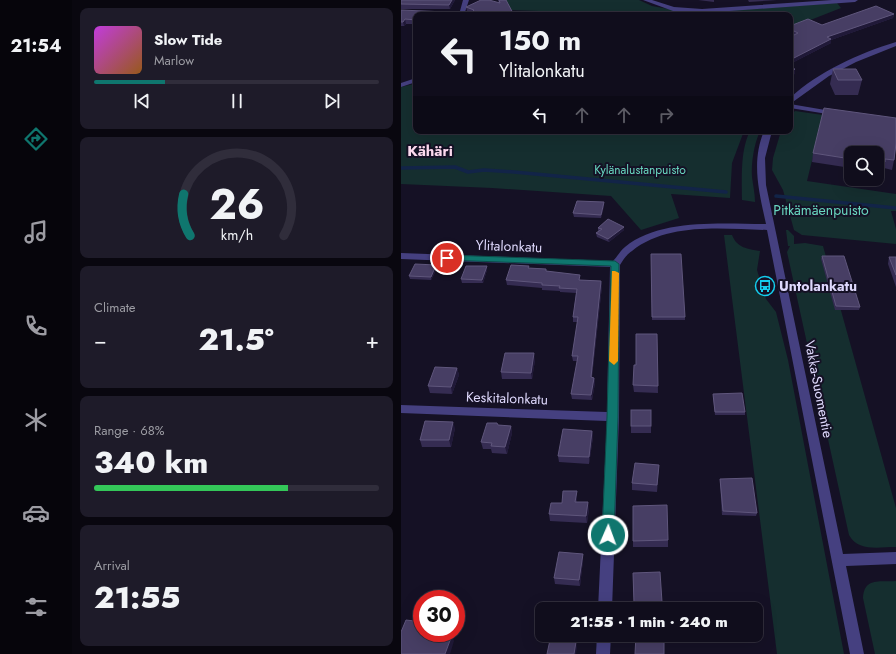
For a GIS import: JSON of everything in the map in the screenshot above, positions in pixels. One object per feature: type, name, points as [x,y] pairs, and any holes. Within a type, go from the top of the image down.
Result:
[{"type":"street","points":[[462,12],[466,0]]},
{"type":"street","points":[[646,0],[673,9],[702,11],[855,0]]},
{"type":"street","points":[[793,99],[810,85],[832,71],[896,44]]},
{"type":"street","points":[[401,85],[413,81]]},
{"type":"street","points":[[793,107],[843,115]]},
{"type":"street","name":"Vakka-Suomentie","points":[[767,134],[763,142],[760,167],[837,560],[857,654]]},
{"type":"street","points":[[605,602],[613,417],[615,264],[620,256],[636,243],[661,232],[690,228],[771,227]]},
{"type":"street","name":"Ylitalonkatu","points":[[401,256],[615,264]]},
{"type":"street","name":"Keskitalonkatu","points":[[401,409],[613,417]]},
{"type":"street","points":[[837,560],[896,558]]},
{"type":"street","points":[[603,642],[603,654]]},
{"type":"green space","points":[[506,0],[639,0],[652,6],[685,12],[568,12],[508,10]]},
{"type":"green space","points":[[837,3],[841,8],[793,27],[793,12],[705,12]]},
{"type":"green space","name":"Kylänalustanpuisto","points":[[413,84],[413,134],[743,134],[732,163],[730,198],[671,194],[679,218],[641,230],[611,196],[401,184],[401,87]]},
{"type":"green space","name":"Pitkämäenpuisto","points":[[795,111],[823,115],[807,181],[896,194],[896,211],[891,211],[896,229],[896,244],[802,235],[794,230],[783,190],[772,170],[773,158],[780,134],[793,134],[793,113]]},
{"type":"green space","points":[[749,134],[759,134],[753,154],[752,166],[755,202],[742,200],[743,156]]},
{"type":"green space","points":[[786,230],[794,236],[794,244],[805,243],[823,246],[896,508],[896,547],[876,548],[863,546],[858,544],[849,535],[787,252],[790,246],[788,246]]},
{"type":"green space","points":[[724,235],[732,235],[737,243],[743,247],[760,251],[757,270],[766,299],[776,312],[788,360],[844,654],[777,654]]},
{"type":"green space","points":[[896,581],[896,654],[875,654],[863,598],[864,591],[866,587],[874,582]]},
{"type":"building","points":[[401,0],[452,0],[449,5],[401,4]]},
{"type":"building","points":[[481,0],[489,0],[500,3],[499,0],[506,0],[512,12],[472,12],[474,10],[466,7]]},
{"type":"building","points":[[876,6],[894,14],[827,37],[831,39],[793,58],[793,36],[798,33],[793,30],[793,25],[808,19],[822,25]]},
{"type":"building","points":[[401,10],[446,12],[413,12],[413,20],[405,19],[401,22]]},
{"type":"building","points":[[833,69],[856,69],[862,80],[838,80]]},
{"type":"building","points":[[824,108],[896,118],[894,160],[885,159],[884,162],[884,146],[844,146],[844,158],[813,153]]},
{"type":"building","points":[[577,201],[604,202],[601,215],[573,213]]},
{"type":"building","points":[[608,219],[624,227],[608,239],[596,233],[602,229],[598,228]]},
{"type":"building","points":[[651,254],[681,254],[685,317],[652,317]]},
{"type":"building","points":[[822,256],[844,256],[860,307],[836,306]]},
{"type":"building","points":[[889,257],[896,257],[896,275]]},
{"type":"building","points":[[415,264],[436,265],[431,277],[409,276]]},
{"type":"building","points":[[511,265],[529,266],[528,268],[546,269],[546,271],[580,275],[579,280],[601,281],[591,377],[594,378],[591,395],[571,394],[578,356],[572,356],[578,317],[573,317],[577,289],[559,288],[560,286],[542,285],[542,283],[506,280]]},
{"type":"building","points":[[466,266],[487,266],[482,280],[461,279]]},
{"type":"building","points":[[636,334],[657,334],[658,386],[633,385],[634,365],[636,365]]},
{"type":"building","points":[[505,353],[534,353],[531,373],[501,372]]},
{"type":"building","points":[[435,367],[457,368],[451,387],[428,386]]},
{"type":"building","points":[[742,393],[745,412],[715,412],[713,394]]},
{"type":"building","points":[[631,410],[651,410],[651,426],[631,426]]},
{"type":"building","points":[[425,421],[453,422],[449,440],[420,440]]},
{"type":"building","points":[[487,423],[497,423],[498,425],[511,426],[505,447],[491,446],[492,443],[481,442]]},
{"type":"building","points":[[563,429],[592,431],[589,457],[558,456]]},
{"type":"building","points":[[635,463],[659,465],[657,485],[632,483]]},
{"type":"building","points":[[752,478],[757,513],[723,511],[720,479]]},
{"type":"building","points":[[563,491],[577,491],[575,502],[588,502],[586,516],[549,514],[551,503],[562,503]]},
{"type":"building","points":[[667,505],[668,540],[633,541],[633,506]]},
{"type":"building","points":[[559,552],[583,554],[579,580],[554,578]]},
{"type":"building","points":[[660,572],[662,602],[634,602],[633,573]]},
{"type":"building","points":[[406,620],[413,621],[413,642],[449,642],[445,654],[401,654],[401,632]]},
{"type":"building","points":[[550,642],[576,642],[574,654],[547,654]]},
{"type":"building","points":[[636,642],[664,642],[664,654],[635,654]]},
{"type":"waterway","points":[[401,168],[455,167],[468,172],[484,170],[514,172],[726,192]]},
{"type":"waterway","points":[[776,196],[896,208]]},
{"type":"slow traffic","points":[[614,361],[615,273]]},
{"type":"place","name":"Untolankatu","points":[[765,286]]},
{"type":"district","name":"Kähäri","points":[[430,151]]},
{"type":"route","points":[[447,258],[615,264],[613,417],[608,535]]}]
